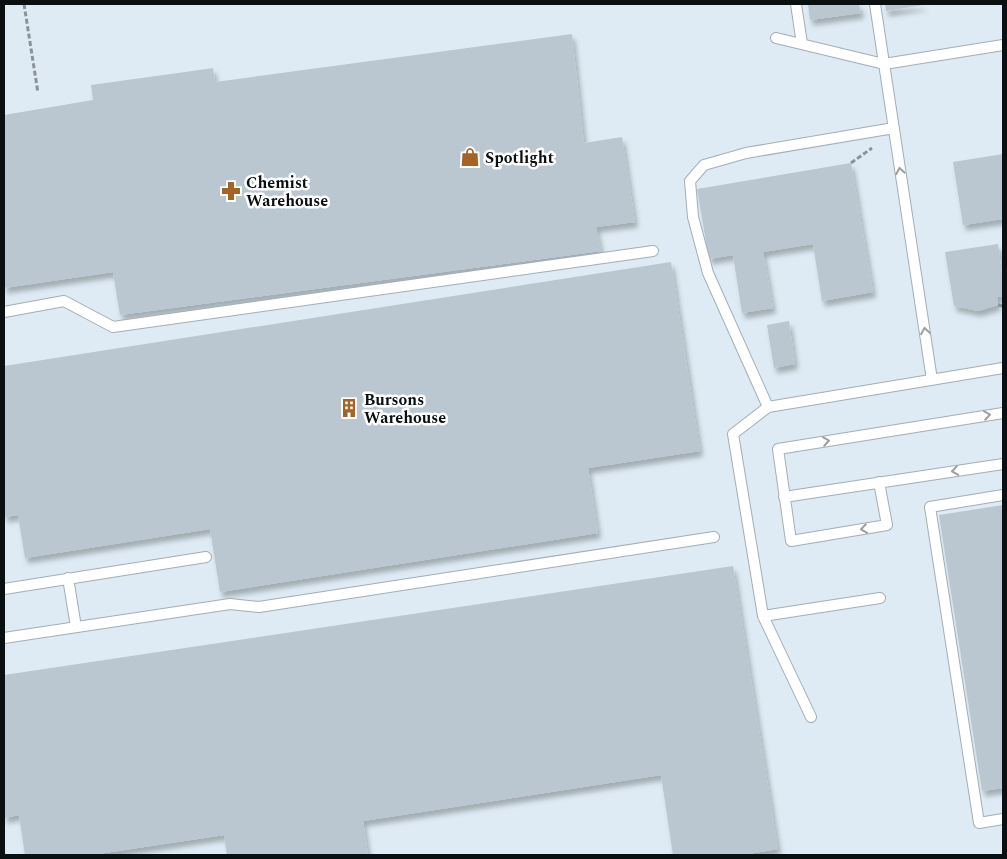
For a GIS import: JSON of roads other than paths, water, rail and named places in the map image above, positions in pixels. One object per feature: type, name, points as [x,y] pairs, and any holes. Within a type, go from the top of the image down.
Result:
[{"type":"lane","points":[[796,4],[802,44]]},
{"type":"lane","points":[[875,4],[932,380]]},
{"type":"lane","points":[[776,38],[884,64],[1003,44]]},
{"type":"lane","points":[[768,407],[708,273],[692,218],[690,181],[704,164],[746,153],[894,128]]},
{"type":"lane","points":[[4,312],[64,301],[112,327],[653,251]]},
{"type":"lane","points":[[811,717],[763,616],[733,434],[768,407],[1003,368]]},
{"type":"lane","points":[[879,482],[887,525],[791,541],[778,449],[1003,413]]},
{"type":"lane","points":[[784,496],[1003,464]]},
{"type":"lane","points":[[1003,495],[930,507],[979,823],[1003,819]]},
{"type":"lane","points":[[4,638],[230,604],[259,607],[714,537]]},
{"type":"lane","points":[[4,589],[206,557]]},
{"type":"lane","points":[[68,578],[76,627]]},
{"type":"lane","points":[[763,616],[880,598]]},
{"type":"place","name":"Spotlight","points":[[470,157]]},
{"type":"place","name":"Chemist Warehouse","points":[[231,191]]},
{"type":"place","name":"Bursons Warehouse","points":[[349,408]]}]
